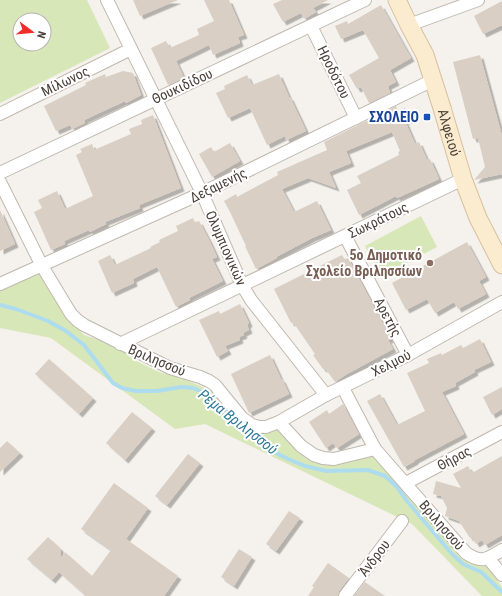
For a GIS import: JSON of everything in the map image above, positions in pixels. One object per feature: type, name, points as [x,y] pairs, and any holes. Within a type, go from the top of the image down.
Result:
[{"type":"street","name":"Ολυμπιονικών","points":[[107,0],[202,193],[242,285],[251,300],[326,395]]},
{"type":"street","name":"Θουκιδίδου","points":[[0,173],[365,0]]},
{"type":"street","name":"Αλφειού","points":[[397,0],[425,55],[434,80],[463,179],[478,218],[502,265]]},
{"type":"street","points":[[409,25],[474,1]]},
{"type":"street","name":"Ηροδότου","points":[[311,26],[356,118]]},
{"type":"street","name":"Μίλωνος","points":[[0,114],[131,49]]},
{"type":"street","name":"Δεξαμενής","points":[[0,284],[202,193],[434,80]]},
{"type":"street","name":"Σωκράτους","points":[[120,344],[463,179]]},
{"type":"street","name":"Βριλησσού","points":[[0,182],[42,266],[71,314],[77,320],[84,326],[170,368],[209,381],[215,385],[242,418],[252,425],[266,427],[278,422]]},
{"type":"street","name":"Αρετής","points":[[345,236],[408,355]]},
{"type":"street","name":"Χελμού","points":[[278,422],[326,395],[408,355],[502,302]]},
{"type":"street","points":[[278,422],[301,446],[314,455],[323,458],[334,459],[376,449],[343,388]]},
{"type":"street","name":"Θήρας","points":[[406,483],[502,432]]},
{"type":"street","name":"Βριλησσού","points":[[376,449],[466,553],[475,559],[480,560],[488,558]]},
{"type":"street","name":"Άνδρου","points":[[345,596],[402,521]]},
{"type":"street","points":[[502,550],[488,558],[502,575]]},
{"type":"green space","points":[[0,0],[87,0],[110,48],[0,103]]},
{"type":"green space","points":[[421,216],[437,247],[381,276],[365,246]]},
{"type":"green space","points":[[39,272],[63,312],[84,335],[118,346],[134,360],[159,372],[182,378],[209,390],[240,420],[256,432],[264,435],[273,426],[305,455],[371,454],[484,562],[502,587],[502,596],[482,596],[412,524],[205,424],[175,429],[51,338],[0,328],[0,285]]},
{"type":"building","points":[[133,0],[178,0],[140,16]]},
{"type":"building","points":[[204,0],[229,0],[244,35],[238,37],[240,43],[213,55],[209,45],[176,61],[184,78],[168,85],[151,48],[166,41],[170,48],[199,35],[197,29],[214,21]]},
{"type":"building","points":[[282,0],[328,0],[313,8],[316,12],[304,19],[301,13],[283,22],[273,4]]},
{"type":"building","points":[[502,1],[502,25],[483,34],[474,16]]},
{"type":"building","points":[[381,5],[411,58],[390,70],[396,82],[388,86],[390,93],[369,103],[361,87],[357,89],[349,75],[379,58],[363,30],[341,39],[335,26],[347,21],[348,24]]},
{"type":"building","points":[[480,55],[502,136],[502,174],[474,180],[485,167],[478,138],[473,139],[453,62]]},
{"type":"building","points":[[123,71],[133,73],[141,95],[126,103],[125,101],[84,120],[85,123],[72,129],[70,125],[56,131],[44,106],[86,85],[85,83],[105,74],[106,77]]},
{"type":"building","points":[[279,74],[306,131],[286,140],[285,136],[267,145],[250,108],[228,118],[216,93],[225,89],[224,86],[247,75],[252,85]]},
{"type":"building","points":[[396,106],[398,111],[405,108],[410,119],[405,121],[415,144],[419,142],[427,160],[430,159],[439,179],[397,198],[396,196],[359,215],[347,190],[361,183],[357,176],[399,155],[398,152],[400,151],[392,132],[346,151],[351,163],[329,172],[336,188],[308,178],[282,189],[294,212],[317,201],[331,230],[312,238],[256,269],[224,201],[236,194],[237,197],[278,175],[277,172],[327,150],[324,142]]},
{"type":"building","points":[[153,115],[181,188],[139,205],[140,208],[105,222],[106,224],[90,232],[89,230],[64,241],[65,244],[51,250],[34,212],[42,208],[38,200],[57,191],[65,209],[93,196],[76,155],[82,152],[80,149],[92,144],[94,150],[131,134],[129,129],[142,124],[141,120]]},
{"type":"building","points":[[230,143],[240,161],[212,177],[199,154],[211,147],[214,152]]},
{"type":"building","points":[[0,210],[15,244],[0,251]]},
{"type":"building","points":[[193,218],[195,223],[199,221],[209,240],[217,257],[212,259],[223,281],[189,298],[190,300],[176,307],[157,267],[133,279],[134,283],[112,293],[98,261],[110,255],[115,265],[151,248],[150,247],[160,242],[159,240],[178,231],[176,226]]},
{"type":"building","points":[[467,242],[486,277],[479,281],[486,294],[458,309],[454,302],[435,313],[427,299],[406,310],[392,283]]},
{"type":"building","points":[[342,255],[345,260],[348,258],[391,339],[388,340],[393,349],[335,382],[313,355],[315,354],[293,322],[291,323],[274,289]]},
{"type":"building","points":[[240,304],[249,323],[247,325],[249,330],[243,333],[244,335],[239,337],[240,340],[225,346],[228,351],[217,357],[199,320],[219,311],[220,314]]},
{"type":"building","points":[[480,339],[491,362],[474,370],[475,372],[455,383],[456,386],[442,392],[464,434],[404,467],[367,401],[380,394],[397,425],[425,411],[407,373],[429,363],[427,359],[441,353],[442,355],[461,345],[463,348]]},
{"type":"building","points":[[270,355],[289,394],[249,413],[231,374]]},
{"type":"building","points":[[49,359],[93,398],[79,414],[35,374]]},
{"type":"building","points":[[502,387],[502,409],[492,415],[483,397]]},
{"type":"building","points":[[343,404],[359,434],[337,448],[333,443],[326,448],[309,422],[327,410],[329,414]]},
{"type":"building","points":[[132,412],[152,428],[125,460],[106,443]]},
{"type":"building","points":[[7,441],[20,453],[0,472],[0,448]]},
{"type":"building","points":[[188,454],[200,463],[167,505],[155,496]]},
{"type":"building","points":[[502,456],[502,535],[485,545],[482,540],[476,544],[472,537],[470,538],[459,521],[445,516],[447,508],[441,496],[433,494],[436,481],[461,488],[453,474],[468,466],[472,473]]},
{"type":"building","points":[[114,483],[148,508],[126,539],[178,576],[164,596],[86,596],[59,572],[52,580],[27,559],[48,537],[60,548],[61,558],[65,552],[92,576],[111,550],[81,529]]},
{"type":"building","points":[[289,511],[300,518],[276,551],[266,544]]},
{"type":"building","points":[[239,549],[252,557],[234,586],[221,577]]},
{"type":"building","points":[[328,563],[349,578],[339,591],[338,596],[308,596],[314,587],[312,586]]},
{"type":"building","points":[[365,582],[385,596],[354,596]]},
{"type":"waterway","name":"Ρέμα Βριλησσού","points":[[0,305],[16,309],[48,321],[66,331],[84,345],[113,383],[122,388],[136,391],[157,391],[181,387],[193,388],[202,392],[222,407],[245,429],[272,451],[288,459],[305,466],[326,471],[368,470],[385,476],[397,487],[452,554],[463,564],[481,572],[502,592]]},
{"type":"place","name":"ΣΧΟΛΕΙΟ","points":[[427,117]]},
{"type":"place","name":"5ο Δημοτικό Σχολείο Βριλησσίων","points":[[430,263]]}]
